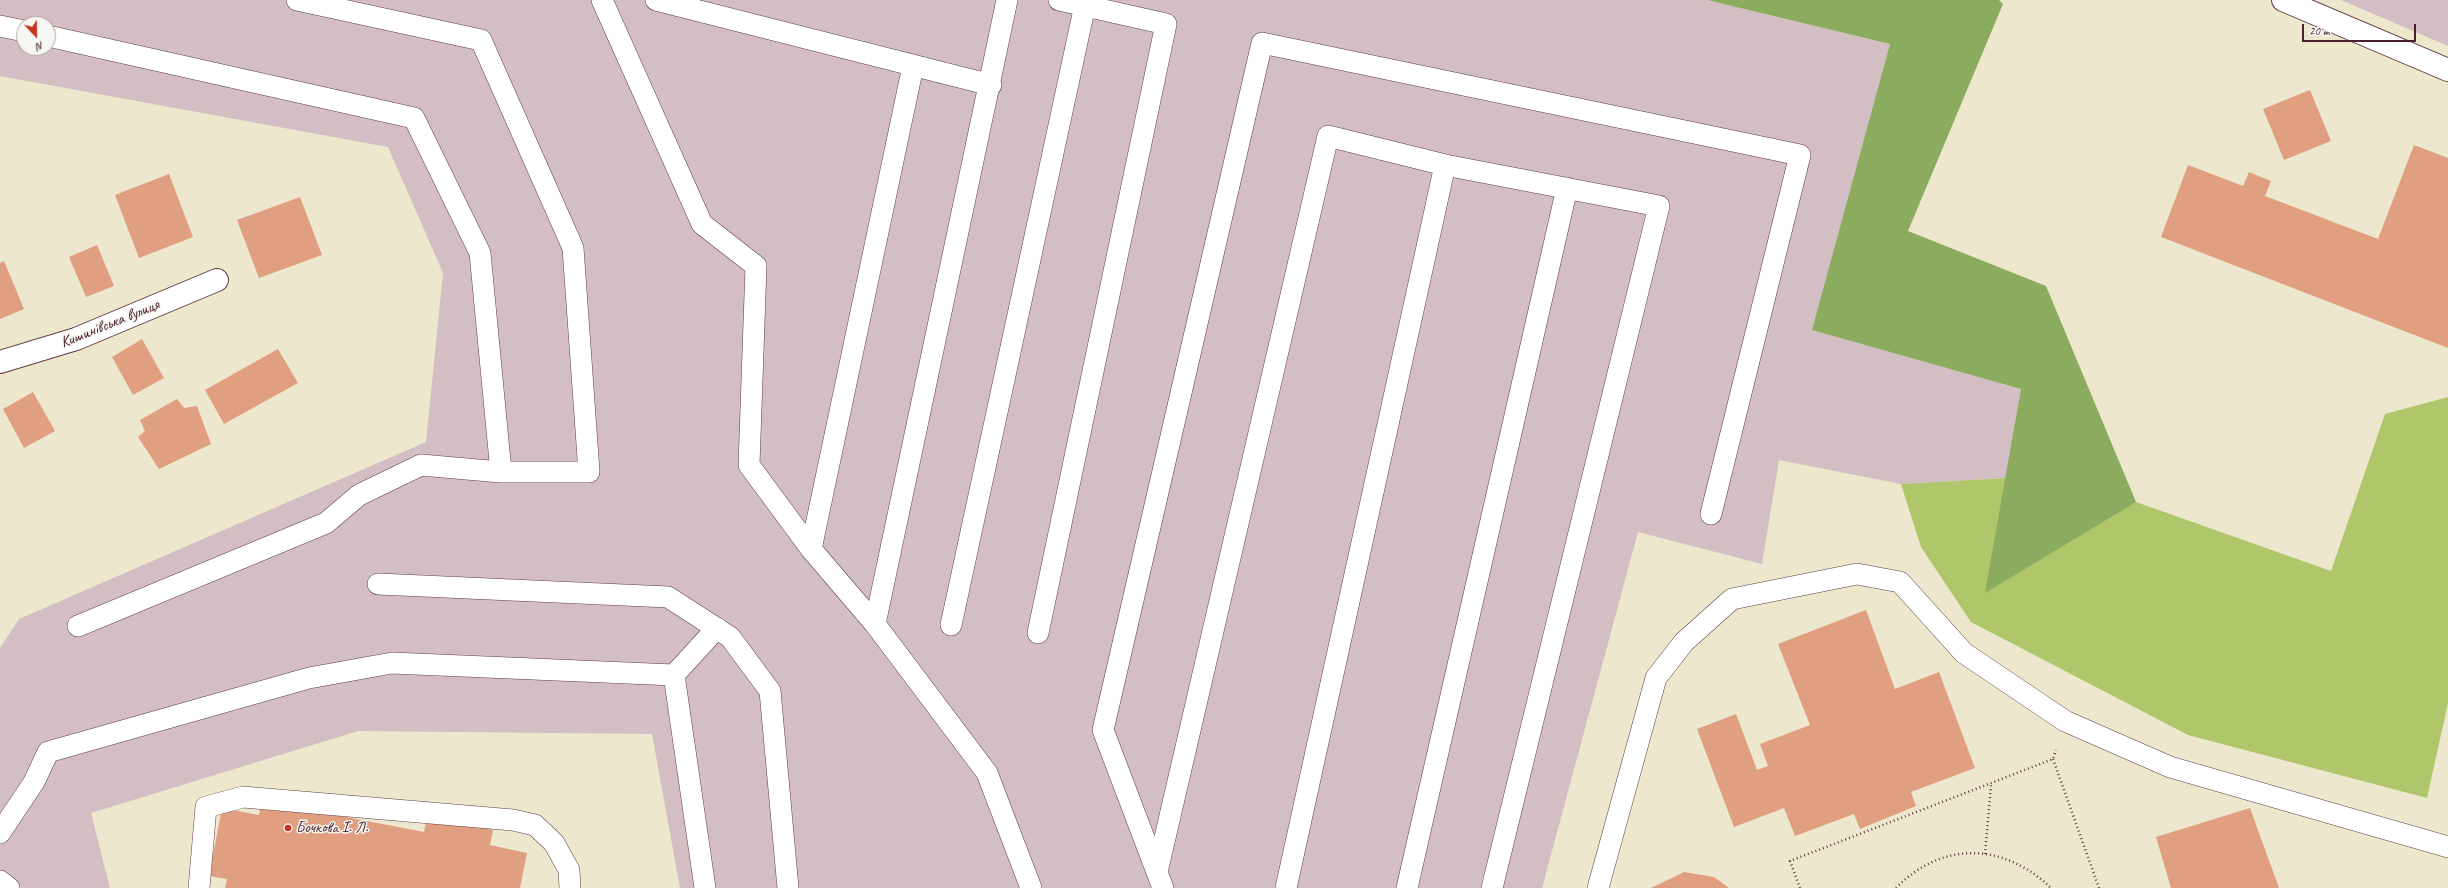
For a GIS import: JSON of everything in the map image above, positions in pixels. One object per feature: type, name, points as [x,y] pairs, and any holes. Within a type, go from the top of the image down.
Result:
[{"type":"street","points":[[2283,0],[2448,70]]},
{"type":"street","name":"Кишинівська вулиця","points":[[0,362],[76,339],[217,280]]},
{"type":"lane","points":[[78,626],[326,523],[359,495],[421,465],[501,472],[589,472],[573,248],[481,40],[298,0]]},
{"type":"lane","points":[[602,0],[702,224],[756,266],[749,465],[811,549],[874,624],[987,773],[1031,888]]},
{"type":"lane","points":[[656,0],[991,86]]},
{"type":"lane","points":[[874,624],[991,86],[1007,0]]},
{"type":"lane","points":[[1038,633],[1166,24],[1059,0]]},
{"type":"lane","points":[[951,624],[1085,5]]},
{"type":"lane","points":[[0,26],[16,29]]},
{"type":"lane","points":[[56,38],[414,118],[480,254],[501,472]]},
{"type":"lane","points":[[1160,880],[1103,730],[1262,43],[1800,154],[1711,514]]},
{"type":"lane","points":[[811,549],[914,66]]},
{"type":"lane","points":[[1160,880],[1328,136],[1445,165],[1659,206],[1492,888]]},
{"type":"lane","points":[[1286,888],[1445,165]]},
{"type":"lane","points":[[1407,888],[1567,188]]},
{"type":"lane","points":[[1598,888],[1656,678],[1684,642],[1732,599],[1857,574],[1900,582],[1964,653],[2065,721],[2170,767],[2448,847]]},
{"type":"lane","points":[[378,584],[668,597],[730,637],[770,691],[788,888]]},
{"type":"lane","points":[[0,833],[34,782],[48,752],[309,678],[392,663],[674,675],[717,628]]},
{"type":"lane","points":[[674,675],[704,888]]},
{"type":"lane","points":[[199,888],[206,807],[243,797],[513,820],[535,825],[554,843],[569,870],[570,888]]},
{"type":"lane","points":[[0,881],[9,888]]},
{"type":"path","points":[[2065,721],[2053,759],[2099,888]]},
{"type":"path","points":[[1800,888],[1790,861],[2053,759]]},
{"type":"path","points":[[1985,854],[1991,784]]},
{"type":"path","points":[[1896,888],[1908,876],[1932,862],[1958,854],[1985,854],[2011,860],[2035,873],[2051,888]]},
{"type":"shaded area","points":[[0,0],[1707,0],[1890,44],[1813,330],[2021,389],[2007,478],[1901,484],[1779,460],[1762,564],[1638,532],[1542,888],[680,888],[652,734],[358,731],[91,813],[110,888],[0,888],[0,648],[19,619],[426,442],[443,273],[388,147],[0,76]]},
{"type":"shaded area","points":[[2341,0],[2448,0],[2448,46]]},
{"type":"green space","points":[[1707,0],[1999,0],[2003,4],[1908,231],[2046,286],[2136,502],[1985,593],[2021,389],[1812,330],[1890,44]]},
{"type":"green space","points":[[2448,397],[2448,703],[2427,798],[2188,735],[1971,622],[1921,547],[1901,484],[2007,478],[2136,502],[2331,571],[2385,414]]},
{"type":"building","points":[[2310,90],[2331,141],[2284,160],[2263,109]]},
{"type":"building","points":[[2414,145],[2448,158],[2448,348],[2161,237],[2188,165],[2243,186],[2249,172],[2271,181],[2265,196],[2378,239]]},
{"type":"building","points":[[169,174],[193,237],[139,258],[115,195]]},
{"type":"building","points":[[300,197],[322,255],[259,278],[237,220]]},
{"type":"building","points":[[97,245],[114,286],[86,297],[69,257]]},
{"type":"building","points":[[4,261],[24,309],[0,319],[0,263]]},
{"type":"building","points":[[142,339],[164,378],[133,395],[112,357]]},
{"type":"building","points":[[278,349],[298,383],[224,424],[205,390]]},
{"type":"building","points":[[33,392],[55,431],[24,448],[3,409]]},
{"type":"building","points":[[177,399],[184,408],[197,406],[211,444],[159,469],[138,437],[145,431],[140,420]]},
{"type":"building","points":[[1866,610],[1895,689],[1939,672],[1975,768],[1911,792],[1916,806],[1860,829],[1854,814],[1795,836],[1784,808],[1734,827],[1697,729],[1736,714],[1757,770],[1768,766],[1760,744],[1810,725],[1778,644]]},
{"type":"building","points":[[262,801],[424,832],[427,817],[493,830],[490,845],[527,853],[520,888],[225,888],[227,879],[209,876],[222,808],[259,815]]},
{"type":"building","points":[[2250,808],[2279,888],[2171,888],[2156,837]]},
{"type":"building","points":[[1684,872],[1714,877],[1729,888],[1651,888]]},
{"type":"place","name":"Бочкова І. Л.","points":[[288,828]]}]
